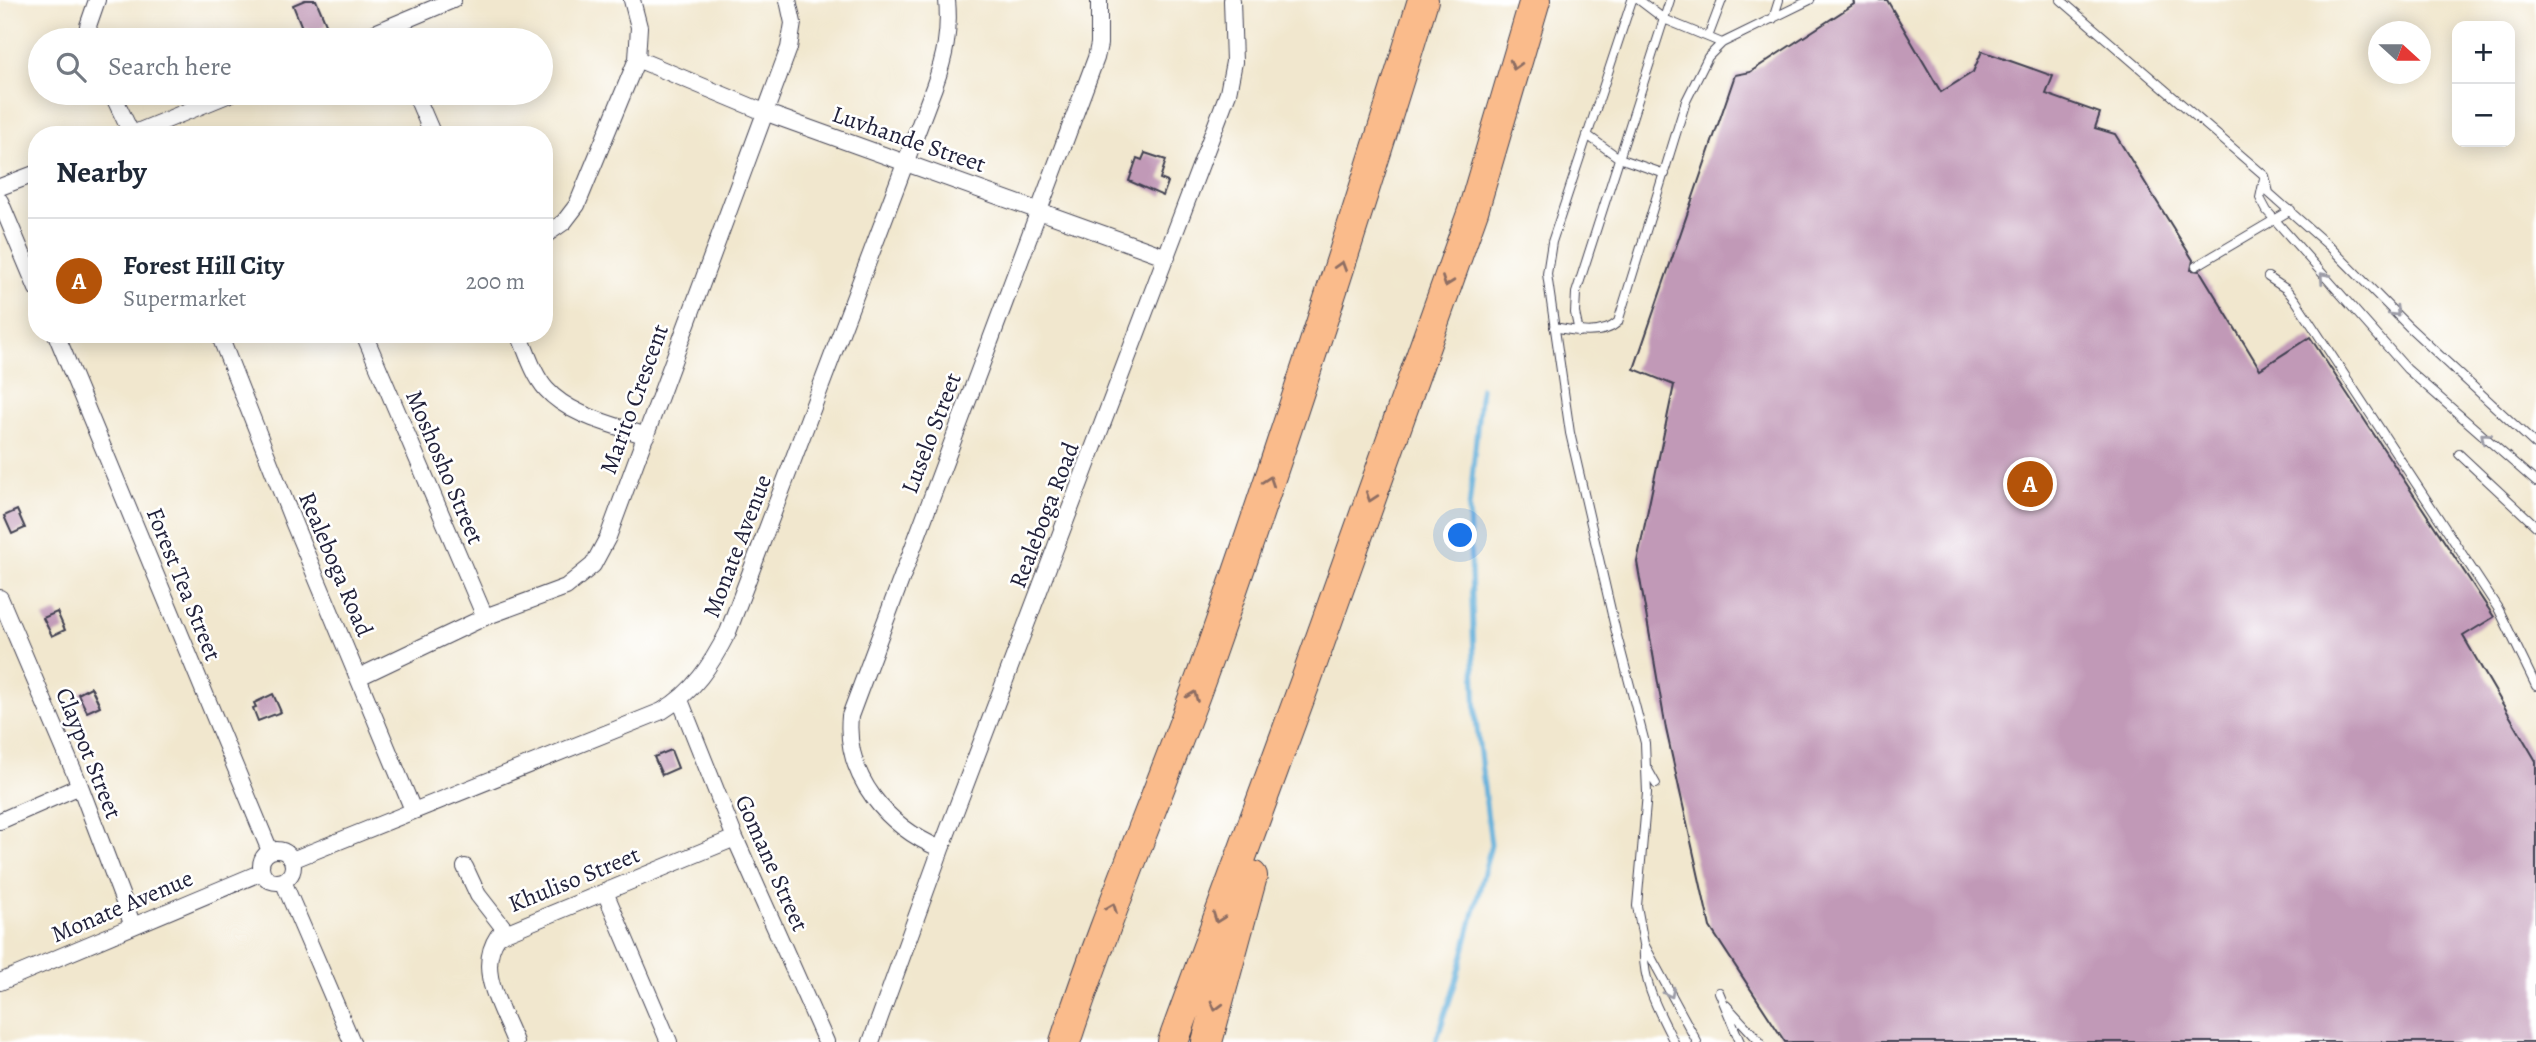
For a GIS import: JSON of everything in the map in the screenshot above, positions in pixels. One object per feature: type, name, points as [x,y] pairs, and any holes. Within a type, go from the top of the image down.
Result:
[{"type":"highway","points":[[1065,1042],[1094,955],[1209,656],[1329,307],[1423,0]]},
{"type":"highway","points":[[1174,1042],[1472,211],[1535,0]]},
{"type":"highway","points":[[1207,1042],[1306,680]]},
{"type":"highway","points":[[1046,1042],[1057,1015],[1094,955]]},
{"type":"street","points":[[88,28],[97,0]]},
{"type":"street","points":[[401,28],[453,0]]},
{"type":"street","points":[[553,230],[564,222],[577,205],[637,60],[639,27],[632,0]]},
{"type":"street","name":"Marito Crescent","points":[[359,677],[485,617],[566,587],[593,565],[608,537],[789,48],[793,23],[788,0]]},
{"type":"street","name":"Monate Avenue","points":[[292,860],[662,711],[680,701],[703,677],[729,632],[946,54],[949,19],[947,0]]},
{"type":"street","name":"Luselo Street","points":[[941,849],[904,830],[877,804],[865,785],[851,748],[850,716],[854,697],[1096,58],[1099,44],[1099,0]]},
{"type":"street","name":"Realeboga Road","points":[[871,1042],[941,849],[1231,82],[1232,0]]},
{"type":"street","name":"Luvhande Street","points":[[637,60],[764,112],[1041,209],[1167,257]]},
{"type":"street","points":[[118,105],[128,126]]},
{"type":"street","points":[[153,126],[203,105]]},
{"type":"street","points":[[420,105],[429,126]]},
{"type":"street","points":[[0,187],[28,176]]},
{"type":"street","points":[[0,201],[28,268]]},
{"type":"street","name":"Forest Tea Street","points":[[60,343],[271,851]]},
{"type":"street","name":"Realeboga Road","points":[[223,343],[294,524],[414,810]]},
{"type":"street","name":"Moshosho Street","points":[[368,343],[485,617]]},
{"type":"street","points":[[523,343],[536,372],[556,399],[595,418],[646,436]]},
{"type":"street","name":"Claypot Street","points":[[0,598],[80,786],[134,926]]},
{"type":"street","name":"Gomane Street","points":[[680,701],[735,838],[826,1042]]},
{"type":"street","points":[[0,821],[80,786]]},
{"type":"street","name":"Khuliso Street","points":[[515,1042],[487,966],[493,944],[506,931],[735,838]]},
{"type":"street","points":[[271,851],[283,851],[292,860],[292,872],[283,881],[268,880],[262,872],[261,860],[271,851]]},
{"type":"street","points":[[465,867],[478,895],[506,931]]},
{"type":"street","name":"Monate Avenue","points":[[0,982],[262,872]]},
{"type":"street","points":[[283,881],[352,1042]]},
{"type":"street","points":[[605,892],[669,1042]]},
{"type":"lane","points":[[1632,0],[1549,257],[1548,294],[1570,433],[1615,632],[1645,743],[1646,814],[1637,906],[1644,944],[1643,969],[1653,1002],[1674,1042]]},
{"type":"lane","points":[[1639,0],[1664,19],[1722,43]]},
{"type":"lane","points":[[1579,332],[1575,313],[1576,293],[1670,0]]},
{"type":"lane","points":[[1708,37],[1722,0]]},
{"type":"lane","points":[[1773,19],[1779,0]]},
{"type":"lane","points":[[1554,327],[1579,332],[1614,326],[1621,317],[1686,101],[1708,57],[1722,43],[1810,0]]},
{"type":"lane","points":[[2061,0],[2265,176],[2269,193],[2291,210],[2536,445]]},
{"type":"lane","points":[[1587,135],[1619,158],[1665,174]]},
{"type":"lane","points":[[2265,176],[2260,198],[2274,219],[2407,369],[2536,482]]},
{"type":"lane","points":[[2196,265],[2291,210]]},
{"type":"lane","points":[[2269,277],[2286,289],[2296,301],[2499,610],[2536,687]]},
{"type":"lane","points":[[2459,454],[2536,526]]},
{"type":"lane","points":[[1646,766],[1656,784]]},
{"type":"lane","points":[[1644,944],[1696,1042]]},
{"type":"lane","points":[[1718,992],[1740,1042]]},
{"type":"lane","points":[[1724,1002],[1760,1042]]},
{"type":"building","points":[[305,0],[316,0],[327,26],[302,28],[293,5]]},
{"type":"building","points":[[1853,0],[1887,0],[1941,92],[1973,72],[1982,51],[2053,76],[2046,94],[2100,113],[2095,128],[2115,134],[2193,260],[2191,270],[2200,271],[2260,369],[2310,337],[2494,617],[2463,636],[2536,761],[2536,1042],[1785,1042],[1710,927],[1666,729],[1637,562],[1674,385],[1634,369],[1735,75],[1750,72],[1854,4]]},
{"type":"building","points":[[1145,153],[1166,160],[1160,179],[1168,182],[1163,196],[1129,181],[1137,158],[1142,160]]},
{"type":"building","points":[[17,510],[25,528],[12,534],[4,516]]},
{"type":"building","points":[[57,612],[65,630],[52,636],[43,618]]},
{"type":"building","points":[[91,687],[100,706],[87,712],[78,694]]},
{"type":"building","points":[[273,694],[281,712],[258,721],[254,703]]},
{"type":"building","points":[[671,750],[678,768],[662,775],[654,757]]},
{"type":"waterway","points":[[1436,1042],[1457,978],[1491,845],[1476,720],[1469,509],[1481,388]]},
{"type":"place","name":"Forest Hill City","points":[[2030,484]]}]
